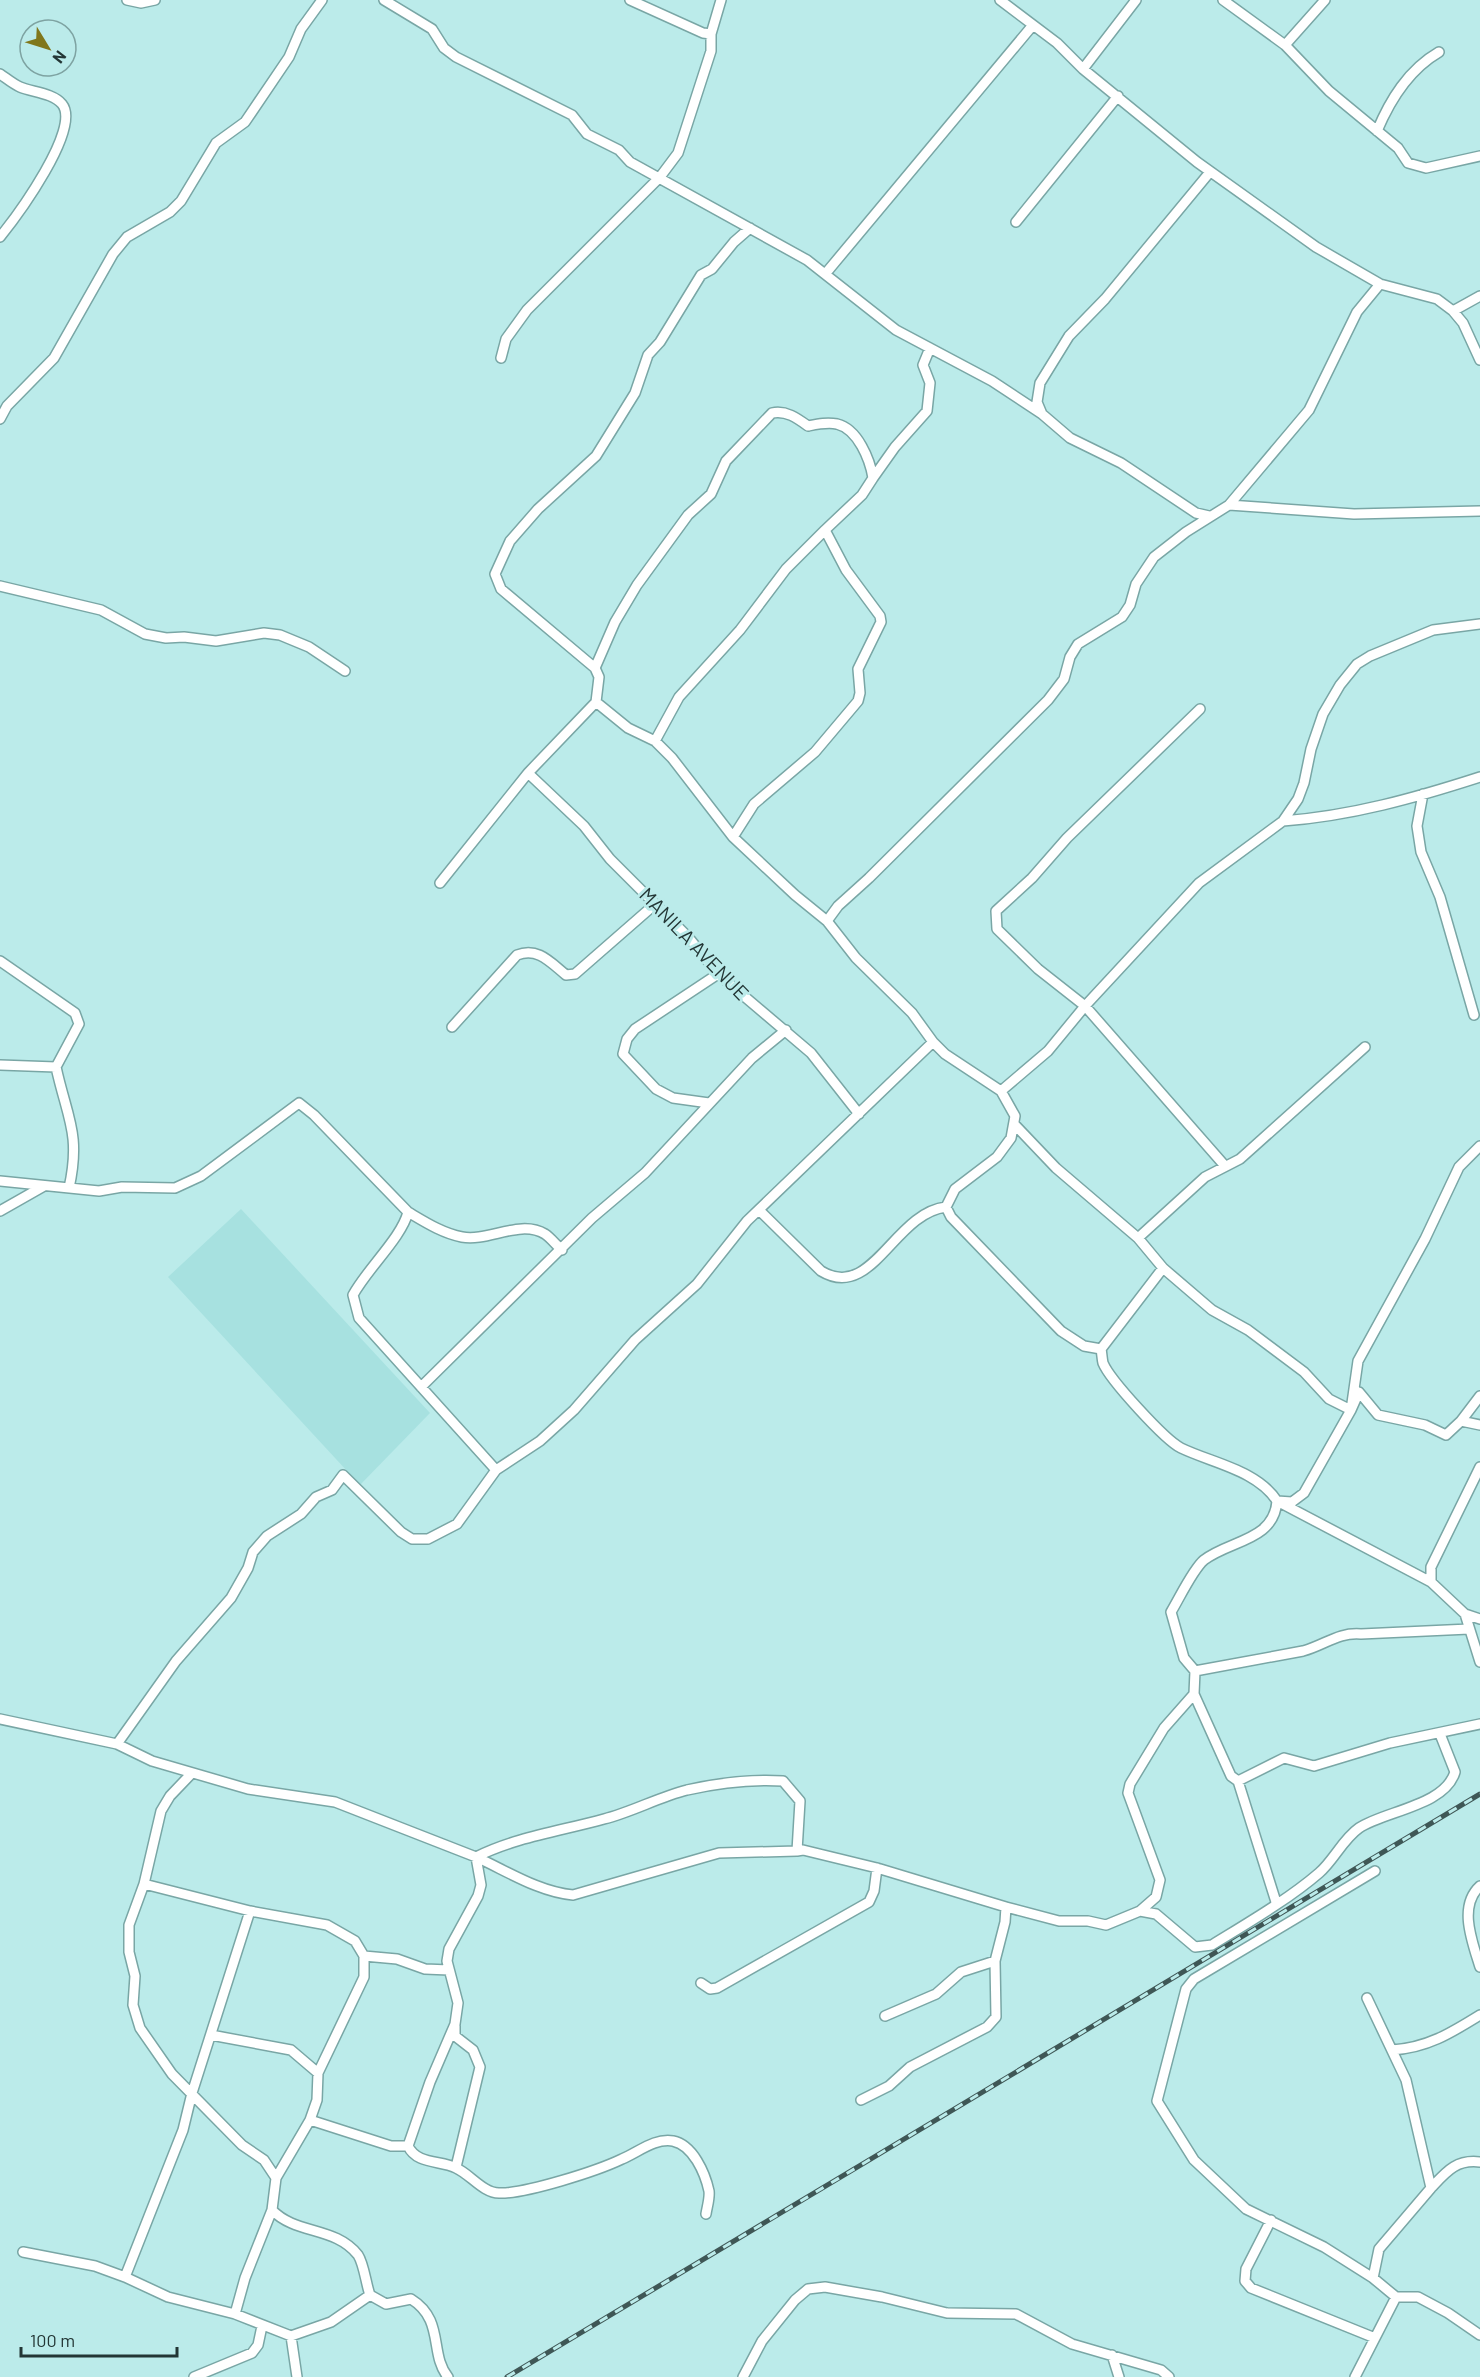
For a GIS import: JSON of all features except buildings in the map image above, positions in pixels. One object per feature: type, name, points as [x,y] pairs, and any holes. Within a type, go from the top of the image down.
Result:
[{"type":"street","points":[[127,0],[141,3],[154,0]]},
{"type":"street","points":[[0,419],[3,406],[54,358],[113,254],[127,237],[170,212],[181,201],[216,143],[245,122],[289,57],[301,29],[322,0]]},
{"type":"street","points":[[384,0],[432,29],[444,48],[456,57],[572,115],[587,134],[619,150],[630,162],[826,273],[896,330],[992,381],[1042,414],[1070,438],[1121,463],[1196,513],[1209,516]]},
{"type":"street","points":[[630,0],[703,33],[711,34]]},
{"type":"street","points":[[501,358],[506,339],[527,310],[660,177],[678,153],[690,124],[711,51],[711,34],[721,0]]},
{"type":"street","points":[[1000,0],[1210,172],[1316,247],[1380,284],[1437,300],[1453,310],[1463,322],[1480,360]]},
{"type":"street","points":[[1083,69],[1137,0]]},
{"type":"street","points":[[1222,0],[1285,45],[1329,91],[1398,148],[1408,163],[1426,168],[1480,156]]},
{"type":"street","points":[[1285,45],[1325,0]]},
{"type":"street","points":[[826,273],[1033,25]]},
{"type":"street","points":[[1377,131],[1387,108],[1420,63],[1438,52]]},
{"type":"street","points":[[0,74],[18,86],[61,102],[67,113],[66,127],[57,150],[2,230]]},
{"type":"street","points":[[1016,222],[1118,96]]},
{"type":"street","points":[[1042,414],[1037,402],[1040,383],[1059,350],[1112,292],[1210,172]]},
{"type":"street","points":[[440,883],[528,773],[596,702],[599,677],[595,668],[501,589],[495,574],[510,541],[537,509],[596,456],[635,393],[648,355],[664,335],[701,276],[712,269],[734,242],[750,228]]},
{"type":"street","points":[[827,921],[838,906],[1048,700],[1064,679],[1070,657],[1078,644],[1122,617],[1130,605],[1136,584],[1154,557],[1209,516],[1229,505],[1309,410],[1357,312],[1380,284]]},
{"type":"street","points":[[1453,310],[1480,296]]},
{"type":"street","points":[[655,741],[679,698],[732,638],[786,569],[862,495],[895,447],[927,411],[930,383],[923,366],[930,348]]},
{"type":"street","points":[[595,668],[615,622],[637,585],[688,514],[711,494],[726,461],[772,413],[780,411],[792,415],[808,426],[826,423],[840,425],[863,449],[871,464],[873,478]]},
{"type":"street","points":[[1229,505],[1354,514],[1480,512]]},
{"type":"street","points":[[733,837],[754,804],[815,752],[858,701],[860,693],[858,669],[881,622],[880,616],[846,570],[825,530]]},
{"type":"street","points":[[0,586],[101,610],[145,634],[166,638],[184,637],[216,641],[264,633],[280,635],[309,647],[345,671]]},
{"type":"street","points":[[1000,1091],[1048,1051],[1085,1006],[1199,883],[1283,821],[1298,799],[1304,783],[1311,748],[1323,714],[1340,685],[1357,664],[1370,656],[1433,630],[1480,624]]},
{"type":"street","points":[[596,702],[628,728],[655,741],[672,758],[733,837],[795,895],[827,921],[856,958],[912,1013],[933,1042],[945,1054],[1000,1091],[1015,1116],[1011,1138],[997,1157],[954,1189],[946,1207]]},
{"type":"street","points":[[1200,709],[1067,838],[1032,878],[996,911],[998,929],[1038,969],[1085,1006],[1225,1166]]},
{"type":"street","name":"MANILA AVENUE","points":[[528,773],[584,826],[610,859],[689,938],[718,974],[811,1053],[859,1114]]},
{"type":"street","points":[[1283,821],[1313,820],[1374,808],[1480,777]]},
{"type":"street","points":[[1423,794],[1417,826],[1421,852],[1440,897],[1474,1015]]},
{"type":"street","points":[[452,1027],[517,955],[526,952],[539,953],[566,975],[575,974],[654,905]]},
{"type":"street","points":[[0,961],[75,1013],[78,1018],[79,1024],[57,1067],[69,1108],[75,1144],[69,1188]]},
{"type":"street","points":[[709,1103],[673,1098],[656,1089],[623,1054],[627,1039],[635,1029],[718,974]]},
{"type":"street","points":[[421,1387],[645,1173],[752,1059],[786,1030]]},
{"type":"street","points":[[117,1744],[176,1661],[231,1598],[244,1576],[253,1552],[267,1536],[302,1514],[316,1497],[332,1490],[343,1475],[401,1532],[412,1539],[428,1539],[457,1524],[496,1470],[540,1441],[574,1410],[635,1340],[697,1284],[759,1210],[933,1042]]},
{"type":"street","points":[[1138,1238],[1205,1177],[1240,1160],[1365,1047]]},
{"type":"street","points":[[0,1065],[57,1067]]},
{"type":"street","points":[[0,1181],[99,1191],[122,1188],[175,1188],[190,1183],[299,1103],[314,1115],[408,1212],[440,1230],[464,1237],[522,1229],[535,1230],[545,1234],[562,1250]]},
{"type":"street","points":[[1015,1125],[1056,1167],[1138,1238],[1163,1268],[1212,1310],[1248,1330],[1304,1372],[1329,1399],[1351,1410]]},
{"type":"street","points":[[1351,1410],[1358,1361],[1425,1239],[1459,1167],[1480,1146]]},
{"type":"street","points":[[0,1211],[44,1186]]},
{"type":"street","points":[[759,1210],[821,1271],[831,1277],[842,1278],[853,1277],[879,1258],[910,1223],[930,1209],[946,1207]]},
{"type":"street","points":[[946,1207],[951,1217],[1061,1331],[1084,1346],[1101,1349]]},
{"type":"street","points":[[408,1212],[405,1225],[364,1275],[353,1295],[359,1318],[496,1470]]},
{"type":"street","points":[[1163,1268],[1101,1349],[1102,1362],[1109,1374],[1161,1433],[1178,1446],[1231,1468],[1262,1485],[1277,1501],[1431,1582],[1465,1614],[1480,1619]]},
{"type":"street","points":[[1277,1501],[1292,1502],[1304,1493],[1359,1392],[1378,1415],[1384,1418],[1425,1425],[1446,1435],[1461,1421],[1480,1396]]},
{"type":"street","points":[[1461,1421],[1480,1425]]},
{"type":"street","points":[[1431,1582],[1431,1567],[1480,1467]]},
{"type":"street","points":[[1276,1902],[1238,1781],[1231,1776],[1194,1694],[1195,1671],[1184,1658],[1171,1612],[1203,1561],[1261,1532],[1276,1515],[1277,1501]]},
{"type":"street","points":[[1465,1614],[1480,1662]]},
{"type":"street","points":[[1195,1671],[1312,1648],[1346,1633],[1469,1629]]},
{"type":"street","points":[[0,1719],[117,1744],[152,1761],[248,1789],[334,1802],[476,1857],[543,1889],[557,1893],[573,1894],[650,1875],[718,1853],[803,1850],[877,1868],[1059,1922],[1088,1921],[1106,1925],[1140,1911],[1156,1897],[1160,1880],[1128,1793],[1164,1728],[1194,1694]]},
{"type":"street","points":[[1238,1781],[1284,1758],[1314,1766],[1390,1743],[1480,1724]]},
{"type":"street","points":[[1140,1911],[1156,1914],[1195,1947],[1212,1946],[1320,1873],[1357,1829],[1376,1819],[1409,1810],[1450,1784],[1455,1772],[1440,1734]]},
{"type":"street","points":[[191,1774],[170,1796],[162,1811],[144,1884],[129,1925],[129,1952],[135,1976],[134,2005],[140,2028],[172,2074],[242,2145],[264,2160],[276,2178]]},
{"type":"street","points":[[476,1857],[490,1850],[562,1828],[637,1810],[685,1791],[756,1779],[783,1781],[801,1801],[797,1851]]},
{"type":"street","points":[[456,2167],[480,2067],[472,2050],[456,2036],[458,2003],[448,1970],[449,1949],[478,1896],[481,1885],[476,1857]]},
{"type":"street","points":[[701,1983],[710,1989],[717,1988],[869,1902],[874,1891],[877,1868]]},
{"type":"street","points":[[1375,1871],[1194,1979],[1186,1989],[1157,2102],[1194,2160],[1246,2209],[1324,2247],[1373,2278],[1396,2297],[1418,2297],[1448,2313],[1480,2336]]},
{"type":"street","points":[[144,1884],[250,1911],[327,1924],[355,1941],[364,1956],[364,1977],[318,2073],[317,2100],[310,2120],[276,2178],[272,2210],[244,2278],[235,2314]]},
{"type":"street","points":[[1480,1886],[1471,1896],[1468,1908],[1471,1935],[1480,1967]]},
{"type":"street","points":[[861,2100],[889,2086],[910,2067],[987,2027],[996,2016],[995,1961],[1005,1922],[1006,1906]]},
{"type":"street","points":[[125,2277],[183,2130],[192,2093],[250,1911]]},
{"type":"street","points":[[364,1956],[397,1959],[425,1969],[448,1970]]},
{"type":"street","points":[[885,2016],[936,1994],[961,1972],[995,1961]]},
{"type":"street","points":[[1367,1998],[1406,2080],[1431,2188]]},
{"type":"street","points":[[1392,2050],[1409,2049],[1443,2038],[1480,2015]]},
{"type":"street","points":[[455,2024],[430,2082],[408,2146],[412,2153],[436,2164],[456,2167],[496,2194],[523,2192],[621,2160],[649,2144],[672,2141],[685,2145],[695,2157],[709,2193],[706,2214]]},
{"type":"street","points":[[211,2035],[291,2050],[318,2073]]},
{"type":"street","points":[[310,2120],[392,2146],[408,2146]]},
{"type":"street","points":[[1373,2278],[1379,2249],[1431,2188],[1452,2166],[1461,2162],[1480,2162]]},
{"type":"street","points":[[272,2210],[281,2219],[297,2226],[333,2235],[359,2256],[370,2295],[386,2304],[411,2299],[417,2303],[435,2328],[443,2371],[448,2377]]},
{"type":"street","points":[[1271,2220],[1246,2269],[1245,2281],[1251,2288],[1375,2338]]},
{"type":"street","points":[[23,2252],[95,2266],[168,2297],[235,2314],[291,2336],[331,2322],[370,2295]]},
{"type":"street","points":[[743,2377],[762,2341],[795,2300],[808,2289],[825,2288],[882,2297],[947,2313],[1016,2314],[1072,2344],[1161,2370],[1169,2377]]},
{"type":"street","points":[[1355,2377],[1396,2297]]},
{"type":"street","points":[[194,2377],[252,2353],[258,2345],[262,2326]]},
{"type":"street","points":[[291,2336],[297,2377]]},
{"type":"street","points":[[1112,2355],[1119,2377]]},
{"type":"shaded area","points":[[241,1209],[430,1413],[360,1485],[168,1277]]},
{"type":"railway","points":[[507,2377],[1480,1794]]}]
